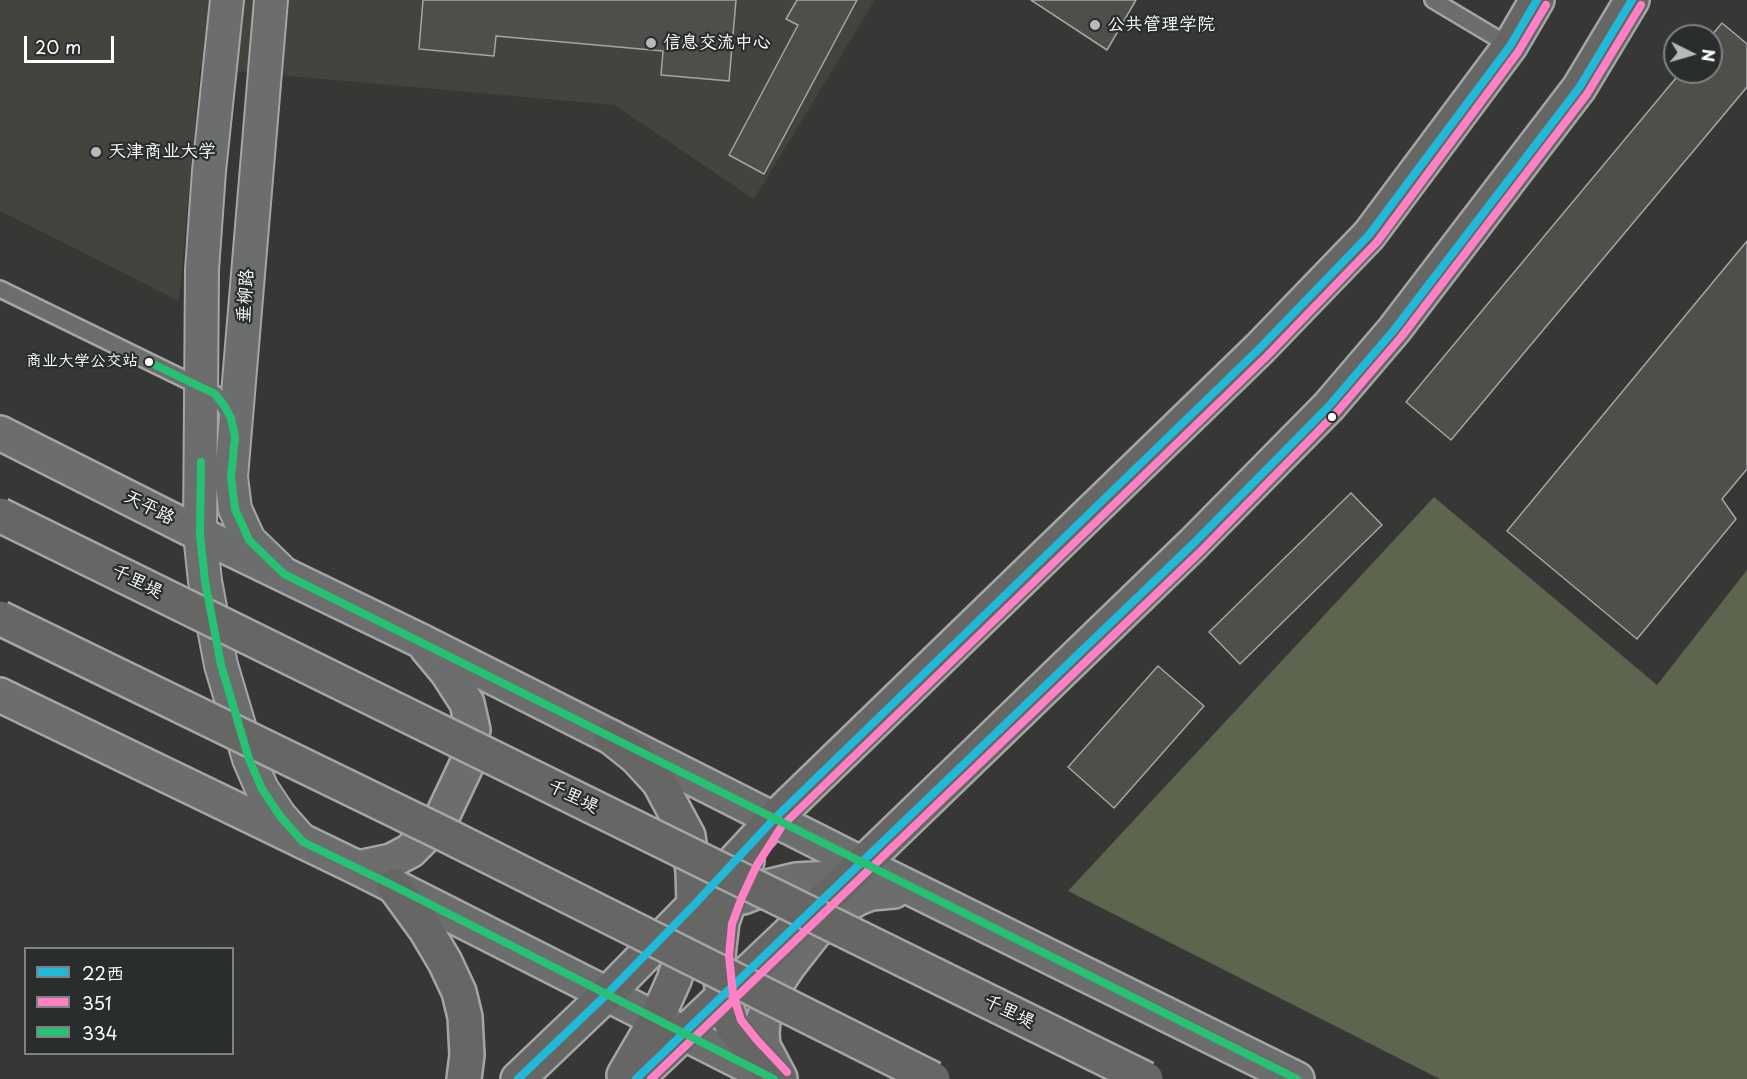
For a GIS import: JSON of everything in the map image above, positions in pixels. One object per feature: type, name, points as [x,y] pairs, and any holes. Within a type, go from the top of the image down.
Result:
[{"type":"main road","points":[[518,1079],[692,917],[774,819],[1260,348],[1369,235],[1510,46],[1537,0]]},
{"type":"main road","points":[[621,1079],[670,1027],[723,996],[1193,543],[1329,406],[1394,330],[1579,88],[1632,0]]},
{"type":"main road","name":"千里堤","points":[[0,515],[1146,1079]]},
{"type":"main road","points":[[0,618],[454,839],[933,1079]]},
{"type":"main road","points":[[611,737],[636,757],[659,782],[688,836],[693,872],[692,917],[674,980],[670,1027],[636,1079]]},
{"type":"main road","points":[[774,819],[748,860],[729,903],[722,922],[718,956],[723,996],[732,1025],[749,1047],[780,1079]]},
{"type":"main road","points":[[394,886],[431,938],[459,992],[465,1017],[467,1055],[464,1079]]},
{"type":"street","points":[[227,0],[209,171],[202,270],[200,534],[205,580],[221,665],[249,759],[262,789],[280,816],[303,842]]},
{"type":"street","name":"垂柳路","points":[[271,0],[231,477],[235,509],[249,540],[284,574]]},
{"type":"street","name":"天平路","points":[[0,433],[774,819],[854,871]]},
{"type":"street","points":[[358,868],[391,861],[418,843],[440,821],[467,764],[473,730],[468,703],[447,672],[421,641]]},
{"type":"street","points":[[0,695],[358,868],[774,1079]]},
{"type":"street","points":[[692,917],[771,886],[854,871],[928,896],[1297,1079]]},
{"type":"street","points":[[780,1079],[763,1046],[763,1021],[777,983],[802,947],[840,909],[858,898],[871,893],[895,891],[928,896]]},
{"type":"lane","points":[[1433,0],[1510,46]]},
{"type":"lane","points":[[0,289],[215,394],[231,418],[235,437]]},
{"type":"shaded area","name":"天津商业大学","points":[[0,0],[875,0],[754,199],[614,105],[200,68],[179,301],[0,211]]},
{"type":"green space","points":[[1434,497],[1657,685],[1747,570],[1747,1079],[1440,1079],[1068,891]]},
{"type":"building","name":"信息交流中心","points":[[423,0],[736,0],[729,81],[661,75],[663,51],[496,36],[494,56],[419,49]]},
{"type":"building","points":[[797,0],[857,0],[764,174],[729,155],[798,25],[786,19]]},
{"type":"building","name":"公共管理学院","points":[[1031,0],[1136,0],[1107,50]]},
{"type":"building","points":[[1722,23],[1747,44],[1747,87],[1451,440],[1406,402],[1671,84],[1723,84],[1723,24]]},
{"type":"building","points":[[1747,241],[1747,469],[1722,499],[1736,519],[1637,639],[1507,531]]},
{"type":"building","points":[[1351,493],[1382,525],[1240,664],[1209,632]]},
{"type":"building","points":[[1158,666],[1204,706],[1114,808],[1068,767]]},
{"type":"transit line","name":"22西","points":[[518,1079],[606,995],[774,819],[1260,348],[1369,235],[1510,46],[1537,0]]},
{"type":"transit line","name":"22西","points":[[636,1079],[1193,544],[1329,406],[1394,330],[1579,88],[1632,0]]},
{"type":"transit line","name":"351","points":[[787,1072],[741,1020],[733,994],[729,956],[732,924],[742,897],[757,865],[782,826],[1267,356],[1377,242],[1518,52],[1546,5]]},
{"type":"transit line","name":"351","points":[[651,1079],[1200,552],[1336,413],[1402,336],[1587,94],[1641,5]]},
{"type":"transit line","name":"334","points":[[149,362],[215,394],[225,407],[231,418],[235,437],[231,477],[235,509],[249,540],[284,574],[1297,1079]]},
{"type":"transit line","name":"334","points":[[201,462],[200,534],[205,581],[221,665],[249,759],[262,789],[280,816],[303,842],[774,1079]]},
{"type":"place","name":"公共管理学院","points":[[1095,25]]},
{"type":"place","name":"信息交流中心","points":[[651,43]]},
{"type":"place","name":"天津商业大学","points":[[96,152]]},
{"type":"place","name":"商业大学公交站","points":[[149,362]]}]
